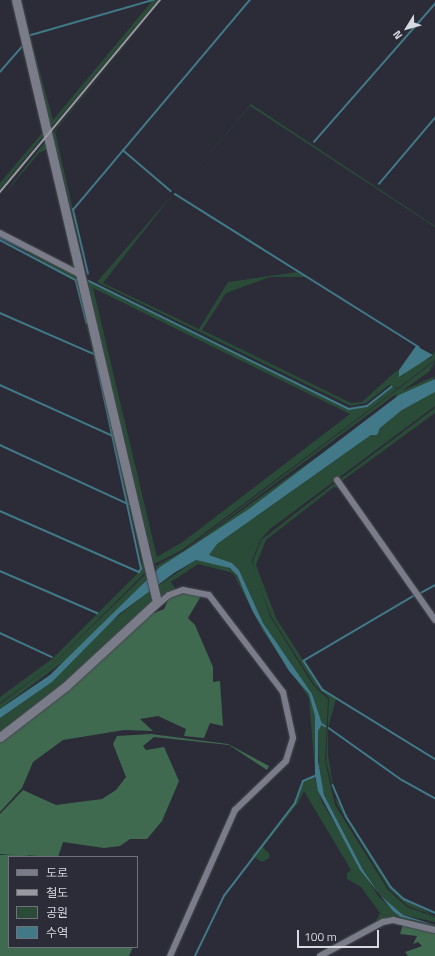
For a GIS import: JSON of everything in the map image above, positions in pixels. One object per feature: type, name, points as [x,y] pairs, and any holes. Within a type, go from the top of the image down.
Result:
[{"type":"main road","points":[[0,736],[66,686],[154,608],[155,593],[16,0]]},
{"type":"street","points":[[0,233],[81,275]]},
{"type":"street","points":[[337,480],[435,620]]},
{"type":"street","points":[[154,608],[183,590],[210,595],[283,692],[292,738],[286,761],[235,810],[170,956]]},
{"type":"street","points":[[320,956],[383,922],[392,920],[435,930]]},
{"type":"green space","points":[[11,0],[15,0],[46,133],[0,189],[0,183],[43,132]]},
{"type":"green space","points":[[20,0],[53,120],[153,0],[158,0],[50,129]]},
{"type":"green space","points":[[163,0],[55,131],[88,276],[52,133]]},
{"type":"green space","points":[[251,104],[435,227],[250,106],[176,194]]},
{"type":"green space","points":[[47,139],[75,269],[68,266],[73,265],[47,150],[40,152],[0,199]]},
{"type":"green space","points":[[173,194],[103,283],[199,329],[228,282],[298,272],[307,277],[270,277],[226,293],[202,330],[351,403],[362,402],[395,372],[399,370],[401,377],[416,363],[431,358],[435,351],[435,360],[398,388],[389,385],[366,403],[351,406],[97,282]]},
{"type":"green space","points":[[0,237],[79,277],[148,570],[51,666],[0,703],[0,697],[52,659],[139,572],[142,562],[76,280]]},
{"type":"green space","points":[[86,280],[348,410],[367,407],[393,386],[397,389],[182,550],[154,564]],"holes":[[[93,288],[350,414],[184,541],[157,557]]]},
{"type":"green space","points":[[435,361],[432,367],[435,369],[431,367],[430,371],[402,391],[435,376],[432,382],[401,394],[396,398],[396,394],[180,554],[340,440],[245,513],[156,571],[156,566],[183,551]]},
{"type":"green space","points":[[435,392],[435,406],[270,529],[260,540],[252,561],[270,616],[313,685],[328,699],[325,761],[335,805],[388,890],[407,907],[435,917],[435,922],[403,915],[380,895],[363,870],[324,795],[319,776],[318,731],[320,724],[325,725],[319,722],[312,694],[263,623],[239,570],[232,563],[209,555],[217,544],[371,435],[377,435],[380,428],[402,410]]},
{"type":"green space","points":[[435,408],[435,413],[342,481],[342,486],[339,480]]},
{"type":"green space","points":[[336,482],[342,489],[334,487],[266,540],[256,565],[276,618],[318,684],[336,699],[328,728],[328,755],[335,795],[326,761],[329,698],[314,684],[271,616],[255,573],[253,561],[261,540]]},
{"type":"green space","points":[[196,560],[222,565],[234,571],[262,627],[309,694],[315,716],[315,772],[309,698],[263,631],[233,573],[198,564],[171,582],[177,591],[160,599],[159,585]]},
{"type":"green space","points":[[148,572],[150,576],[71,656],[0,709],[0,704],[51,666]]},
{"type":"green space","points":[[153,588],[153,600],[145,608],[78,671],[0,733],[0,718],[52,682],[102,629]]},
{"type":"green space","points":[[188,592],[201,596],[188,618],[195,625],[213,667],[213,682],[220,681],[223,726],[210,723],[204,738],[184,736],[186,729],[158,716],[140,719],[153,731],[124,730],[63,740],[33,762],[22,788],[0,812],[0,738],[149,615],[164,609],[169,598]]},
{"type":"green space","points":[[151,734],[228,744],[269,766],[267,770],[229,745],[154,737],[143,746],[146,750],[164,747],[179,781],[162,821],[147,839],[130,839],[120,846],[104,848],[63,842],[58,856],[0,854],[0,814],[23,790],[56,805],[102,799],[116,790],[126,777],[113,744],[117,736]]},
{"type":"green space","points":[[314,776],[322,802],[378,896],[401,917],[435,925],[435,929],[393,919],[313,956],[376,921],[380,913],[361,887],[347,879],[347,873],[351,870],[304,791],[298,803],[263,847],[270,855],[269,858],[262,862],[252,856],[295,803],[303,781]]},
{"type":"green space","points":[[335,798],[391,887],[403,899],[435,916],[408,906],[389,889],[337,804]]},
{"type":"green space","points":[[22,854],[29,856],[8,856],[8,948],[133,948],[129,956],[0,956],[0,855]]},
{"type":"green space","points":[[403,924],[435,932],[435,956],[408,956],[405,952],[422,946],[418,942],[413,944],[417,936],[400,934]]},
{"type":"water","points":[[416,346],[433,355],[399,377],[399,370]]},
{"type":"water","points":[[435,379],[435,392],[402,410],[380,428],[377,435],[371,435],[217,544],[209,555],[232,563],[239,570],[263,623],[312,694],[322,724],[318,731],[318,761],[324,795],[363,870],[379,894],[360,870],[318,791],[315,775],[315,716],[309,694],[289,671],[253,612],[237,575],[230,568],[196,560],[174,573],[119,614],[52,682],[0,718],[0,709],[50,675],[160,567],[249,509],[399,395]]},
{"type":"water","points":[[380,895],[403,915],[435,925],[401,917],[393,911]]},
{"type":"waterway","points":[[31,35],[153,0]]},
{"type":"waterway","points":[[88,274],[73,210],[250,0]]},
{"type":"waterway","points":[[314,142],[435,4]]},
{"type":"waterway","points":[[0,72],[22,47]]},
{"type":"waterway","points":[[379,184],[435,118]]},
{"type":"waterway","points":[[123,150],[171,191]]},
{"type":"waterway","points":[[175,194],[419,347]]},
{"type":"waterway","points":[[0,237],[27,250]]},
{"type":"waterway","points":[[0,240],[76,280],[87,323]]},
{"type":"waterway","points":[[89,281],[349,409],[367,406],[391,387]]},
{"type":"waterway","points":[[0,313],[94,354]]},
{"type":"waterway","points":[[0,511],[139,572],[141,569],[94,352]]},
{"type":"waterway","points":[[0,385],[113,436]]},
{"type":"waterway","points":[[0,445],[128,504]]},
{"type":"waterway","points":[[0,571],[97,613]]},
{"type":"waterway","points":[[419,594],[435,585]]},
{"type":"waterway","points":[[416,595],[304,661],[323,690],[435,759]]},
{"type":"waterway","points":[[0,633],[52,657]]},
{"type":"waterway","points":[[329,728],[402,780],[435,798]]},
{"type":"waterway","points":[[195,956],[224,896],[295,803],[303,781],[315,776]]},
{"type":"waterway","points":[[333,785],[346,816],[391,887],[404,899],[435,913]]},
{"type":"railway","points":[[0,192],[160,0]]}]
